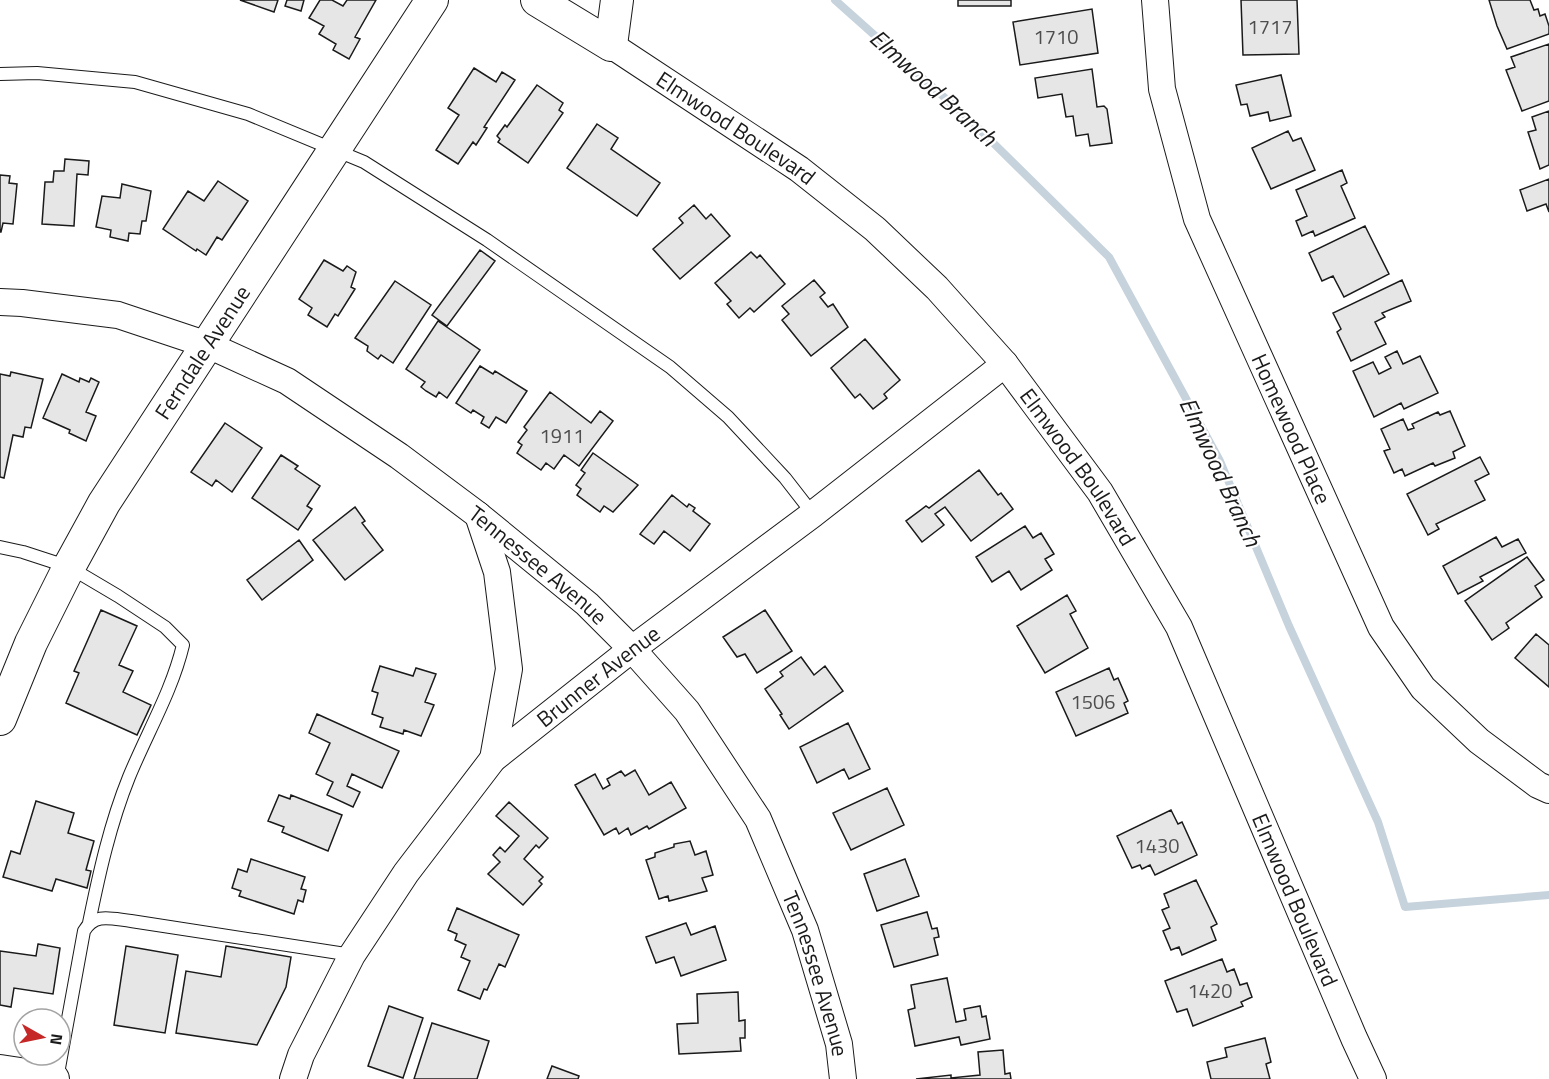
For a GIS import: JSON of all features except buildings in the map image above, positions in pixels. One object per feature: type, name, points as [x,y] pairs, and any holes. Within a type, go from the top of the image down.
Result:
[{"type":"street","name":"Ferndale Avenue","points":[[0,719],[31,643],[104,503],[432,0]]},
{"type":"street","points":[[537,0],[611,45],[617,0]]},
{"type":"street","name":"Homewood Place","points":[[1155,0],[1162,89],[1197,219],[1381,627],[1423,688],[1479,741],[1538,785],[1549,790]]},
{"type":"street","name":"Elmwood Boulevard","points":[[611,45],[799,169],[875,229],[938,288],[1005,364],[1100,492],[1179,627],[1373,1079]]},
{"type":"street","name":"Tennessee Avenue","points":[[0,302],[118,315],[208,345],[287,381],[399,456],[478,515],[588,604],[687,711],[758,819],[805,930],[839,1044],[843,1079]]},
{"type":"street","name":"Brunner Avenue","points":[[293,1079],[301,1055],[352,955],[406,873],[494,759],[632,649],[813,514],[1005,364]]},
{"type":"street","points":[[478,515],[497,572],[509,669],[494,759]]},
{"type":"street","points":[[1354,1038],[1357,1079]]},
{"type":"street","points":[[0,1071],[52,1079]]},
{"type":"lane","points":[[0,74],[37,73],[135,82],[248,114],[364,162],[487,240],[670,367],[728,417],[785,478],[813,514]]},
{"type":"lane","points":[[0,547],[69,567],[165,627],[183,645],[178,666],[124,790],[103,855],[88,923],[84,931],[57,1079]]},
{"type":"lane","points":[[88,923],[102,918],[131,921],[352,955]]},
{"type":"waterway","name":"Elmwood Branch","points":[[835,0],[972,122],[1109,257],[1220,461],[1289,626],[1378,822],[1405,907],[1549,895]]}]
